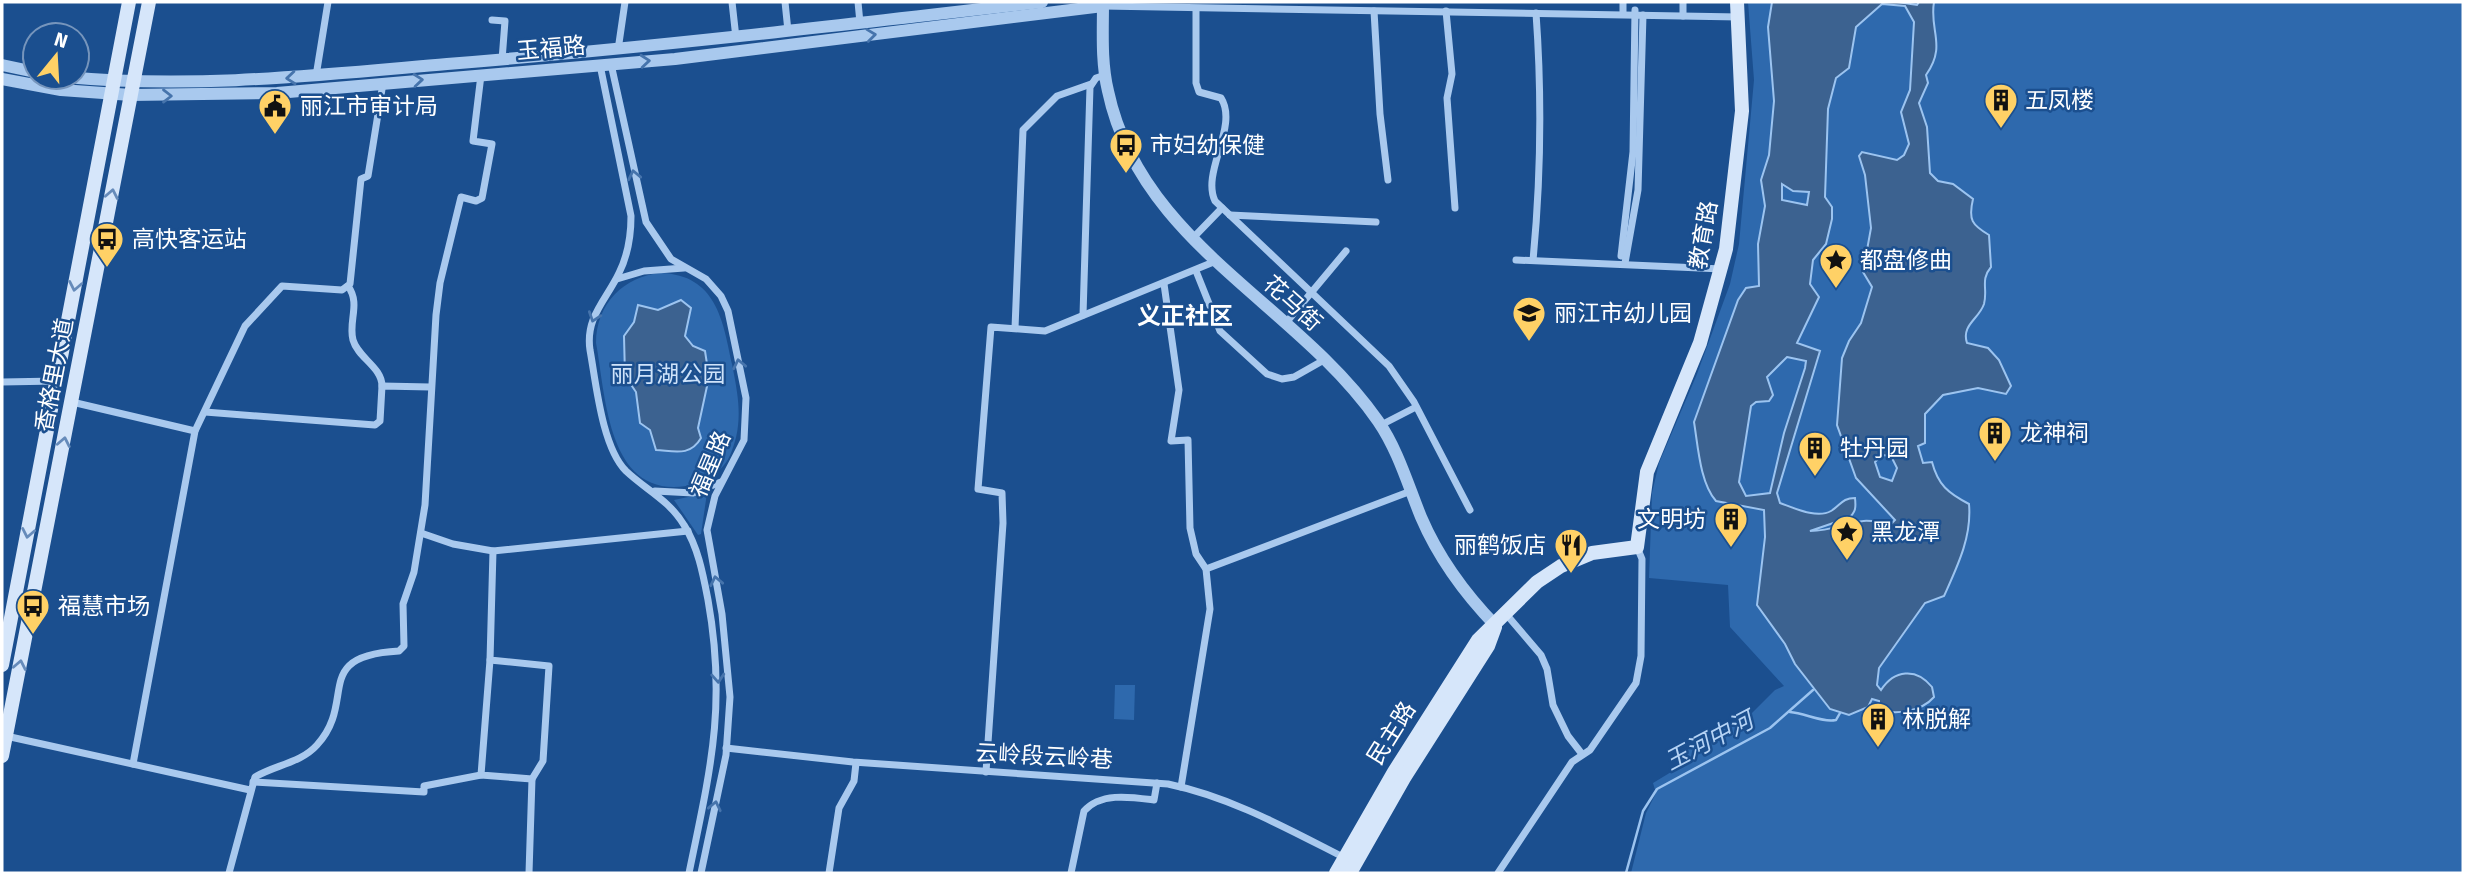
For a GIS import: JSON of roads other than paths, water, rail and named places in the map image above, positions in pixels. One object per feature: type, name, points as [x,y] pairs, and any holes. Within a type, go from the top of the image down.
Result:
[{"type":"main road","name":"香格里大道","points":[[2,662],[129,2]]},
{"type":"main road","name":"香格里大道","points":[[2,756],[149,2]]},
{"type":"main road","name":"教育路","points":[[1637,547],[1647,472],[1700,343],[1722,270],[1740,139],[1742,88],[1738,9]]},
{"type":"main road","name":"民主路","points":[[1336,873],[1454,675],[1478,640],[1496,626],[1538,582],[1561,566],[1592,553],[1637,547]]},
{"type":"main road","name":"民主路","points":[[1350,873],[1404,778],[1488,646],[1496,626]]},
{"type":"street","points":[[316,76],[328,2]]},
{"type":"street","points":[[618,50],[625,2]]},
{"type":"street","points":[[732,2],[736,38]]},
{"type":"street","points":[[785,2],[788,32]]},
{"type":"street","points":[[858,2],[860,23]]},
{"type":"street","name":"玉福路","points":[[132,89],[618,50],[860,23],[933,8],[1042,2]]},
{"type":"street","name":"玉福路","points":[[1087,2],[1196,9],[1683,16],[1738,9]]},
{"type":"street","points":[[1361,11],[1362,2]]},
{"type":"street","points":[[1506,2],[1507,12]]},
{"type":"street","points":[[1587,2],[1587,13]]},
{"type":"street","points":[[1623,2],[1623,14]]},
{"type":"street","points":[[1683,2],[1683,16]]},
{"type":"street","name":"玉福路","points":[[2,79],[61,90],[113,88],[237,95],[606,65],[1074,12],[1103,4]]},
{"type":"street","name":"花马街","points":[[1103,4],[1105,75],[1114,114],[1135,165],[1159,202],[1192,239],[1324,360],[1355,392],[1381,425],[1423,521],[1455,578],[1467,597],[1496,626]]},
{"type":"street","points":[[1196,9],[1195,83],[1199,92],[1221,98],[1224,105],[1222,145],[1211,187],[1213,197],[1380,355],[1416,407],[1470,510]]},
{"type":"street","points":[[1623,260],[1633,152],[1635,10]]},
{"type":"street","points":[[1374,11],[1380,114],[1388,180]]},
{"type":"street","points":[[1446,11],[1452,74],[1447,98],[1455,208]]},
{"type":"street","points":[[1533,260],[1541,181],[1542,94],[1536,13]]},
{"type":"street","points":[[1623,260],[1638,190],[1643,15]]},
{"type":"street","points":[[492,20],[505,21],[502,60]]},
{"type":"street","points":[[2,65],[21,69]]},
{"type":"street","name":"福星路","points":[[606,65],[646,222],[663,250],[712,284],[725,303],[746,398],[744,440],[711,508],[706,540],[719,595],[730,697],[726,748],[701,873]]},
{"type":"street","name":"福星路","points":[[606,65],[631,216],[627,251],[616,279],[593,318],[590,347],[612,450],[626,471],[671,507],[688,531],[700,560],[719,697],[714,753],[689,873]]},
{"type":"street","points":[[229,873],[254,777],[298,759],[318,744],[330,723],[343,671],[351,663],[370,653],[399,651],[404,646],[404,604],[421,533],[427,482],[430,387],[440,282],[461,197],[476,201],[482,198],[492,144],[473,141],[481,75]]},
{"type":"street","points":[[1015,328],[1023,130],[1057,96],[1091,85],[1105,75]]},
{"type":"street","name":"玉福路","points":[[91,83],[113,88]]},
{"type":"street","points":[[205,412],[375,425],[380,421],[382,386],[379,375],[354,341],[355,299],[348,286],[361,179],[368,176],[383,83]]},
{"type":"street","points":[[1083,315],[1091,85]]},
{"type":"street","points":[[1192,239],[1222,208]]},
{"type":"street","points":[[1229,215],[1376,222]]},
{"type":"street","points":[[1285,324],[1346,251]]},
{"type":"street","points":[[1516,260],[1623,260],[1722,270]]},
{"type":"street","points":[[986,772],[1003,523],[1002,493],[979,492],[991,327],[1045,331],[1216,261]]},
{"type":"street","points":[[616,279],[659,269],[687,268]]},
{"type":"street","points":[[1196,271],[1220,331],[1267,374],[1282,379],[1294,377],[1324,360]]},
{"type":"street","points":[[1164,284],[1179,390],[1171,441],[1188,440],[1190,528],[1196,554],[1206,569],[1210,609],[1209,630],[1181,786]]},
{"type":"street","points":[[133,764],[195,431],[245,326],[282,286],[342,290],[348,286]]},
{"type":"street","points":[[2,382],[58,381]]},
{"type":"street","points":[[382,386],[430,387]]},
{"type":"street","points":[[72,402],[195,431]]},
{"type":"street","points":[[1381,425],[1416,407]]},
{"type":"street","points":[[654,491],[692,493],[722,481]]},
{"type":"street","points":[[1206,569],[1411,491]]},
{"type":"street","points":[[421,533],[493,551],[688,531]]},
{"type":"street","points":[[1498,873],[1572,762],[1590,750],[1632,691],[1639,674],[1642,559],[1637,547]]},
{"type":"street","points":[[481,775],[490,660],[493,551]]},
{"type":"street","points":[[1506,614],[1541,655],[1557,716],[1582,754]]},
{"type":"street","points":[[490,660],[549,666],[543,761],[531,779],[529,873]]},
{"type":"street","points":[[6,736],[251,786],[424,792],[424,786],[481,775],[531,779]]},
{"type":"street","name":"云岭段云岭巷","points":[[726,748],[856,762],[1181,786],[1263,817],[1345,858]]},
{"type":"street","points":[[829,873],[839,808],[854,781],[856,762]]},
{"type":"street","points":[[1071,873],[1088,807],[1103,799],[1154,800],[1157,783]]},
{"type":"waterway","name":"玉河中河","points":[[1626,873],[1643,811],[1657,789],[1770,728],[1813,690]]},
{"type":"waterway","points":[[1790,712],[1831,721],[1836,720],[1840,713]]},
{"type":"place","name":"五凤楼","points":[[2001,130]]},
{"type":"place","name":"丽江市审计局","points":[[275,136]]},
{"type":"place","name":"市妇幼保健","points":[[1126,175]]},
{"type":"place","name":"高快客运站","points":[[107,269]]},
{"type":"place","name":"都盘修曲","points":[[1836,290]]},
{"type":"place","name":"丽江市幼儿园","points":[[1529,343]]},
{"type":"place","name":"龙神祠","points":[[1995,463]]},
{"type":"place","name":"牡丹园","points":[[1815,478]]},
{"type":"place","name":"文明坊","points":[[1731,549]]},
{"type":"place","name":"黑龙潭","points":[[1847,562]]},
{"type":"place","name":"丽鹤饭店","points":[[1571,575]]},
{"type":"place","name":"福慧市场","points":[[33,636]]},
{"type":"place","name":"林脱解","points":[[1878,749]]},
{"type":"district","name":"义正社区","points":[[1185,316]]},
{"type":"park label","name":"丽月湖公园","points":[[668,374]]}]
